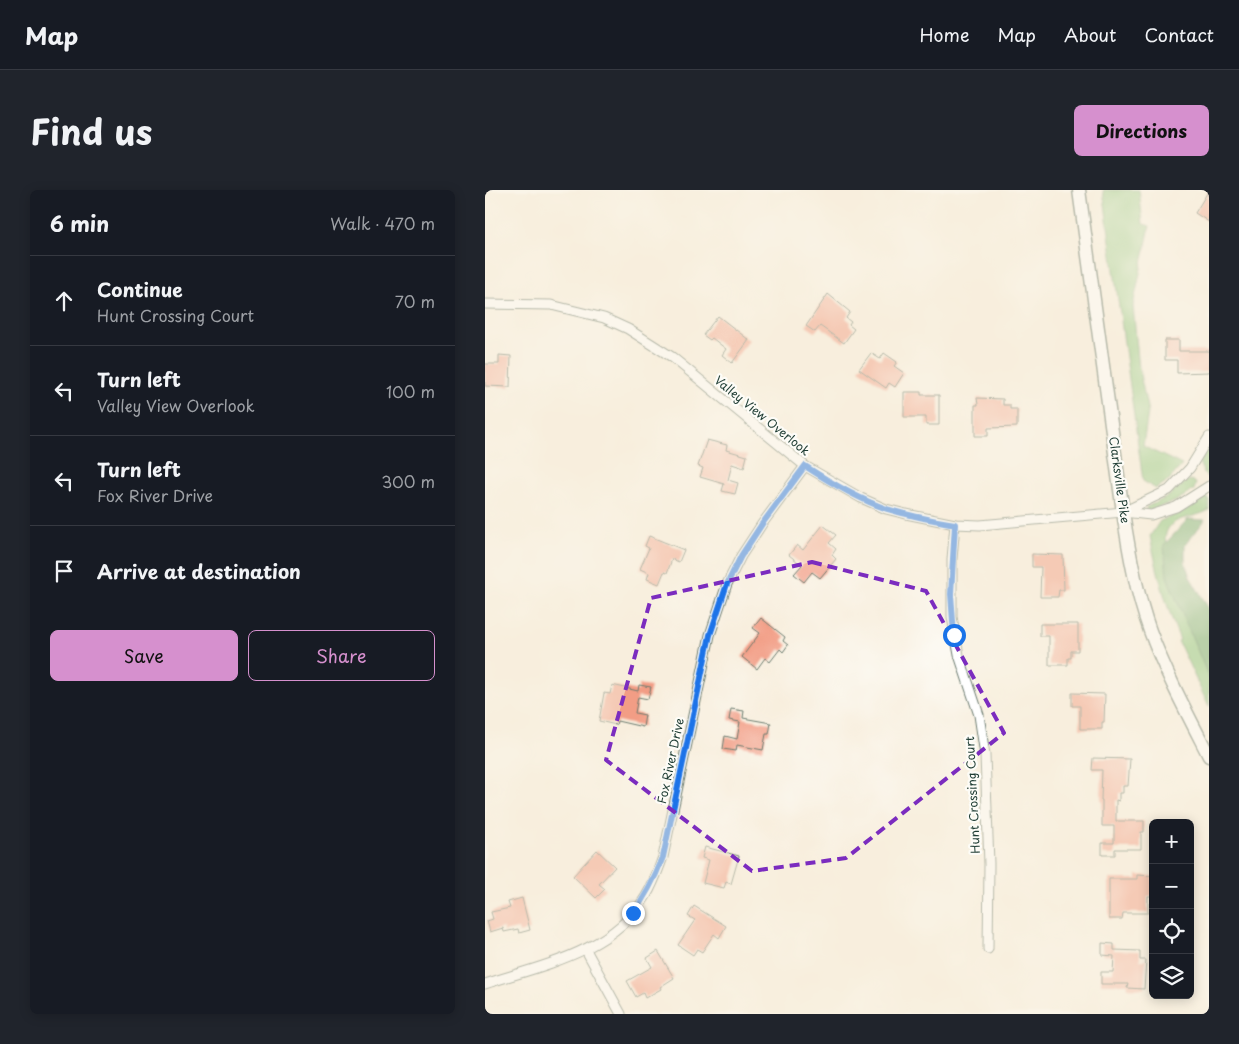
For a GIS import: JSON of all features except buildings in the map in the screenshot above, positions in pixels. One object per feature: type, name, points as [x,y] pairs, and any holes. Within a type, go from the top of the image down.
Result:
[{"type":"main road","name":"Clarksville Pike","points":[[1079,190],[1123,512],[1135,583],[1151,632],[1209,756]]},
{"type":"street","name":"Valley View Overlook","points":[[485,304],[551,305],[604,318],[628,329],[671,357],[805,466],[844,489],[886,508],[934,521],[955,524],[997,524],[1123,512]]},
{"type":"street","points":[[1123,512],[1169,490],[1190,468],[1209,437]]},
{"type":"street","name":"Fox River Drive","points":[[485,984],[586,950],[603,940],[633,913],[646,896],[663,857],[710,635],[727,584],[741,556],[762,524],[805,466]]},
{"type":"street","points":[[1123,512],[1151,515],[1164,512],[1192,498],[1209,486]]},
{"type":"street","name":"Hunt Crossing Court","points":[[955,524],[951,585],[953,626],[959,655],[979,715],[985,755],[989,864],[987,949]]},
{"type":"street","points":[[586,950],[621,1014]]},
{"type":"highlighted area","points":[[812,562],[926,591],[1004,733],[846,858],[752,871],[606,760],[651,598]]},
{"type":"green space","points":[[1103,190],[1139,190],[1143,224],[1150,226],[1133,306],[1139,369],[1148,412],[1143,446],[1182,465],[1169,480],[1156,489],[1143,481]]},
{"type":"green space","points":[[1209,447],[1209,478],[1205,475],[1199,463]]},
{"type":"green space","points":[[1191,480],[1196,483],[1194,490],[1174,502],[1147,511],[1146,507],[1166,498],[1187,481]]},
{"type":"green space","points":[[1207,497],[1209,510],[1175,522],[1167,531],[1165,539],[1209,636],[1209,707],[1178,641],[1180,640],[1162,589],[1150,536],[1160,521],[1180,513]]},
{"type":"green space","points":[[1188,519],[1205,520],[1185,545],[1185,562],[1190,577],[1209,609],[1209,678],[1167,577],[1164,545]]},
{"type":"route","points":[[633,913],[646,896],[663,857],[710,635],[727,584],[741,556],[762,524],[805,466],[861,498],[886,508],[934,521],[955,524],[951,594],[954,635]]}]
